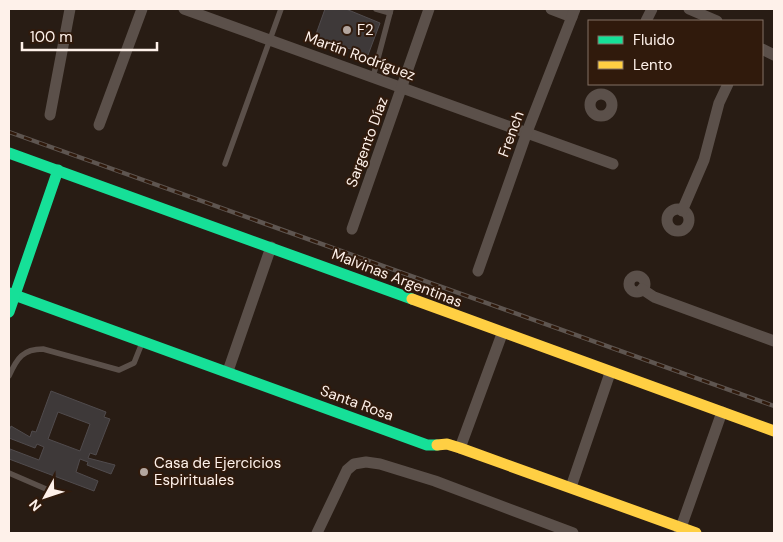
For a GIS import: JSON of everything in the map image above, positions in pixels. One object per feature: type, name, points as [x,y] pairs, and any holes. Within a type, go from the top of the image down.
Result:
[{"type":"street","points":[[50,115],[70,9]]},
{"type":"street","points":[[99,125],[142,9]]},
{"type":"street","name":"Martín Rodríguez","points":[[184,9],[613,164]]},
{"type":"street","name":"Sargento Díaz","points":[[352,229],[429,9]]},
{"type":"street","points":[[550,9],[574,13]]},
{"type":"street","points":[[690,9],[715,20]]},
{"type":"street","name":"French","points":[[478,270],[527,132],[574,13]]},
{"type":"street","points":[[606,95],[611,85]]},
{"type":"street","points":[[682,211],[704,160],[719,103],[728,85]]},
{"type":"street","name":"Malvinas Argentinas","points":[[9,153],[271,247],[502,334],[774,431]]},
{"type":"street","points":[[9,312],[12,294],[58,170]]},
{"type":"street","points":[[228,371],[271,247]]},
{"type":"street","points":[[642,289],[654,297],[774,341]]},
{"type":"street","name":"Santa Rosa","points":[[12,294],[427,445],[447,444],[460,448],[571,487],[680,530],[696,533]]},
{"type":"street","points":[[460,448],[502,334]]},
{"type":"street","points":[[571,487],[610,373]]},
{"type":"street","points":[[680,530],[722,412]]},
{"type":"street","points":[[317,533],[347,470],[354,464],[366,462],[435,481],[573,533]]},
{"type":"lane","points":[[225,164],[280,9]]},
{"type":"lane","points":[[373,77],[390,11],[376,9]]},
{"type":"lane","points":[[9,376],[23,354],[31,349],[43,349],[119,370],[134,362],[143,341]]},
{"type":"lane","points":[[9,473],[46,489]]},
{"type":"building","name":"F2","points":[[325,9],[346,9],[380,23],[368,55],[315,37]]},
{"type":"building","points":[[51,391],[106,412],[104,417],[110,419],[96,455],[90,453],[88,458],[115,465],[111,474],[87,465],[88,462],[80,459],[76,472],[98,481],[94,491],[9,459],[10,449],[39,460],[44,447],[37,444],[35,448],[9,438],[11,426],[30,437],[32,431],[36,432]],"holes":[[[58,412],[90,424],[80,451],[48,439]]]},
{"type":"railway","points":[[9,132],[774,406]]},
{"type":"traffic: fast","points":[[9,153],[412,299]]},
{"type":"traffic: fast","points":[[9,312],[58,170]]},
{"type":"traffic: fast","points":[[9,293],[427,445],[437,445]]},
{"type":"traffic: slow","points":[[412,299],[774,431]]},
{"type":"traffic: slow","points":[[437,445],[447,444],[460,448],[696,533]]},
{"type":"place","name":"F2","points":[[347,30]]},
{"type":"place","name":"Casa de Ejercicios Espirituales","points":[[144,472]]}]
